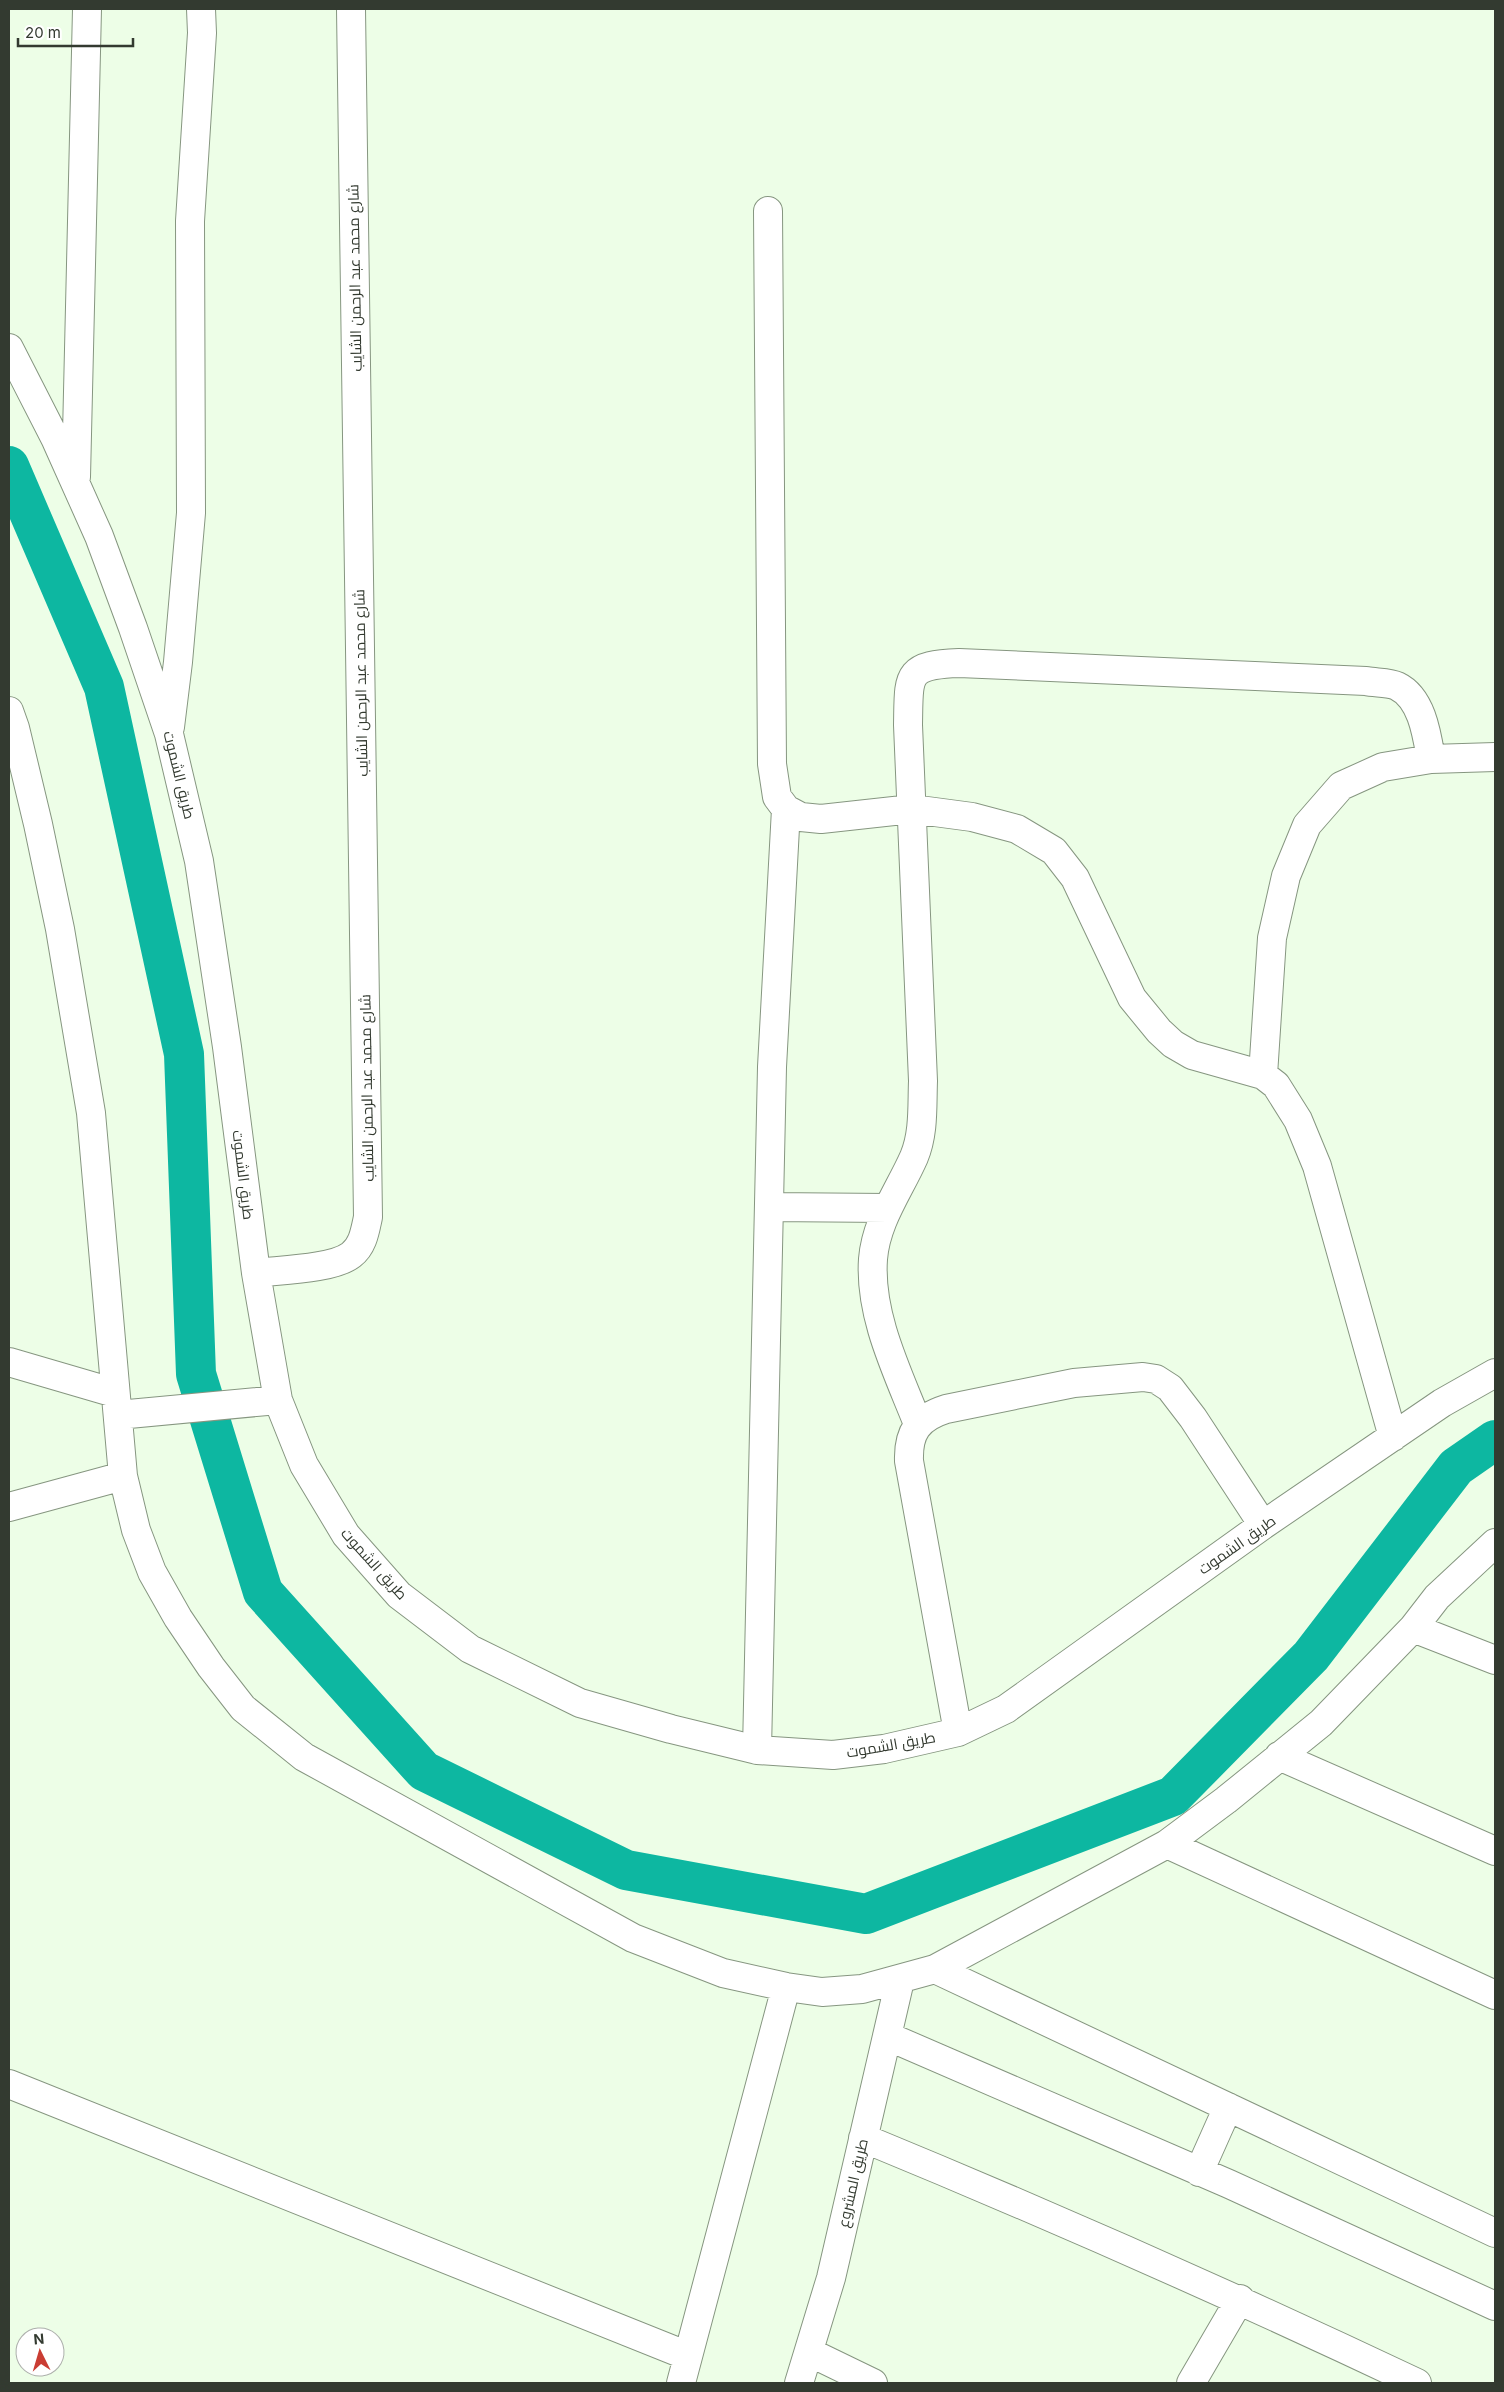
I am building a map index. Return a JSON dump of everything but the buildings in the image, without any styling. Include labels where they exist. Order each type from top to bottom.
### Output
[{"type":"street","points":[[76,483],[87,9]]},
{"type":"street","points":[[169,734],[178,662],[191,514],[190,221],[202,42],[201,9]]},
{"type":"street","name":"شارع محمد عبد الرحمن الشايب","points":[[256,1273],[328,1264],[351,1255],[362,1241],[368,1217],[351,9]]},
{"type":"street","points":[[768,211],[772,764],[777,797],[786,808],[801,818],[811,819],[912,809],[972,817],[1017,829],[1054,851],[1075,878],[1132,998],[1158,1031],[1173,1044],[1192,1055],[1263,1076],[1276,1085],[1298,1120],[1317,1166],[1393,1437]]},
{"type":"street","name":"طريق الشموت","points":[[9,348],[56,440],[99,536],[134,628],[169,734],[199,860],[227,1047],[256,1273],[278,1400],[304,1465],[346,1535],[399,1595],[470,1649],[580,1703],[756,1750],[833,1755],[884,1749],[958,1732],[1006,1710],[1264,1525],[1442,1403],[1495,1372]]},
{"type":"street","points":[[918,1424],[895,1365],[874,1296],[873,1258],[882,1222],[914,1157],[921,1133],[923,1082],[908,725],[911,679],[920,668],[935,664],[969,664],[1366,681],[1398,686],[1415,703],[1426,727],[1431,758]]},
{"type":"street","points":[[9,711],[15,728],[38,824],[60,929],[91,1113],[123,1476],[136,1530],[152,1572],[178,1618],[211,1667],[243,1708],[304,1757],[633,1938],[723,1973],[786,1987],[822,1992],[862,1989],[935,1969],[1167,1844],[1321,1723],[1413,1628],[1437,1597],[1495,1543]]},
{"type":"street","points":[[1263,1076],[1272,938],[1286,876],[1307,825],[1340,786],[1383,766],[1431,758],[1495,757]]},
{"type":"street","points":[[756,1750],[772,1067],[786,808]]},
{"type":"street","points":[[769,1207],[888,1208]]},
{"type":"street","points":[[9,1362],[117,1404],[156,1412],[278,1400]]},
{"type":"street","points":[[958,1732],[909,1461],[908,1445],[918,1424],[931,1414],[946,1409],[1074,1383],[1143,1377],[1156,1379],[1170,1388],[1193,1418],[1264,1525]]},
{"type":"street","points":[[9,1507],[123,1476]]},
{"type":"street","points":[[1413,1628],[1495,1660]]},
{"type":"street","points":[[1279,1756],[1495,1851]]},
{"type":"street","points":[[1167,1844],[1495,1995]]},
{"type":"street","points":[[935,1969],[1495,2233]]},
{"type":"street","name":"طريق المشروع","points":[[800,2383],[831,2278],[900,1980]]},
{"type":"street","points":[[681,2383],[786,1987]]},
{"type":"street","points":[[887,2036],[1199,2172],[1495,2306]]},
{"type":"street","points":[[9,2084],[688,2356]]},
{"type":"street","points":[[1199,2172],[1228,2106]]},
{"type":"street","points":[[863,2138],[1050,2215],[1240,2299],[1418,2383]]},
{"type":"street","points":[[1191,2383],[1240,2299]]},
{"type":"street","points":[[809,2352],[872,2383]]},
{"type":"waterway","points":[[9,466],[104,687],[184,1054],[196,1374],[263,1592],[424,1771],[626,1870],[866,1914],[1173,1796],[1311,1656],[1456,1467],[1495,1440]]}]
